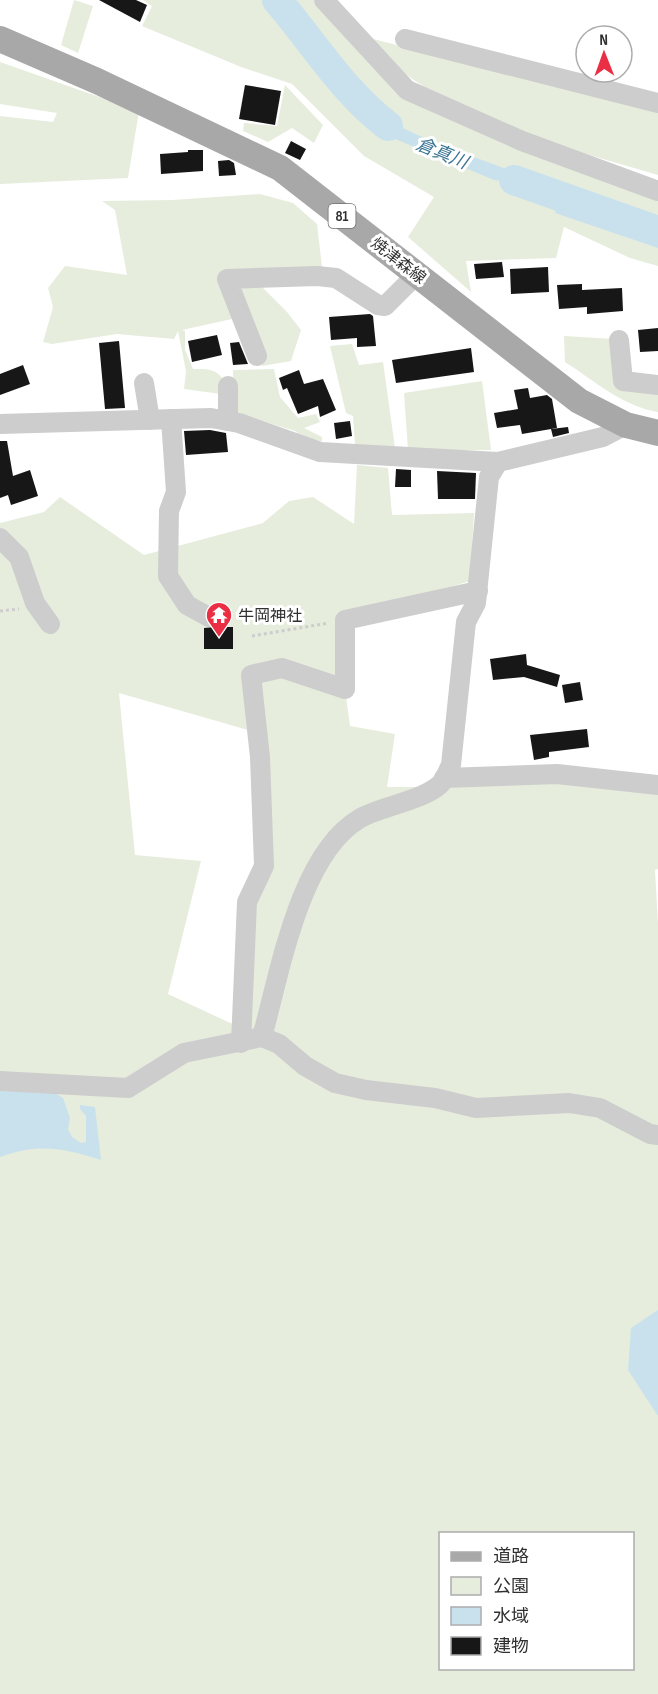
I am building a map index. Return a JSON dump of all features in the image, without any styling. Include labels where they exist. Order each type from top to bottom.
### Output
[{"type":"main road","name":"焼津森線","points":[[0,39],[97,81],[280,168],[579,401],[626,425],[658,433]]},
{"type":"street","points":[[324,0],[407,90],[522,141],[658,191]]},
{"type":"street","points":[[405,39],[658,103]]},
{"type":"street","points":[[257,356],[227,279],[317,276],[336,278],[378,305],[384,306],[417,274]]},
{"type":"street","points":[[619,340],[623,381],[658,385]]},
{"type":"street","points":[[144,383],[150,420]]},
{"type":"street","points":[[228,386],[228,421]]},
{"type":"street","points":[[0,424],[211,418],[239,423],[320,452],[498,462],[603,437],[626,425]]},
{"type":"street","points":[[171,419],[176,492],[169,511],[168,576],[187,605],[209,617]]},
{"type":"street","points":[[262,1037],[300,901],[312,874],[332,843],[359,819],[426,793],[442,782],[451,765],[466,622],[476,603],[489,477],[498,462]]},
{"type":"street","points":[[0,538],[19,557],[35,603],[50,624]]},
{"type":"street","points":[[241,1043],[247,902],[264,866],[260,757],[251,675],[282,668],[345,689],[345,620],[478,591]]},
{"type":"street","points":[[444,778],[557,774],[658,785]]},
{"type":"street","points":[[0,1081],[128,1088],[184,1053],[262,1037],[279,1044],[305,1066],[335,1083],[366,1090],[435,1098],[476,1108],[569,1103],[600,1108],[650,1134],[658,1135]]},
{"type":"path","points":[[252,636],[345,620]]},
{"type":"green space","points":[[74,0],[93,6],[78,53],[61,45]]},
{"type":"green space","points":[[143,0],[328,0],[393,84],[658,191],[658,266],[630,258],[564,227],[556,258],[466,261],[471,292],[408,237],[434,197],[364,156],[292,84],[241,67],[142,26],[152,6]]},
{"type":"green space","points":[[369,38],[658,111],[658,175],[555,145],[426,88],[384,60]]},
{"type":"green space","points":[[0,62],[139,111],[128,178],[0,184],[0,116],[53,122],[57,113],[0,104]]},
{"type":"green space","points":[[285,85],[323,125],[314,143],[292,128],[268,142],[243,131],[244,123],[277,126]]},
{"type":"green space","points":[[260,194],[293,203],[317,224],[322,267],[252,277],[287,312],[301,330],[291,361],[262,366],[241,317],[182,330],[185,331],[185,350],[193,369],[210,370],[221,376],[228,386],[221,394],[184,389],[186,371],[178,331],[174,339],[117,334],[52,344],[43,342],[53,307],[48,288],[65,266],[127,275],[115,210],[102,201],[172,200]]},
{"type":"green space","points":[[564,336],[614,339],[619,379],[658,389],[658,412],[621,399],[565,362]]},
{"type":"green space","points":[[352,344],[359,365],[383,362],[395,448],[355,445],[353,416],[346,413],[330,346]]},
{"type":"green space","points":[[274,369],[280,397],[298,418],[316,414],[320,422],[304,428],[322,437],[322,441],[307,440],[295,431],[234,412],[233,370]]},
{"type":"green space","points":[[482,381],[491,450],[408,450],[404,393]]},
{"type":"green space","points":[[357,465],[388,468],[392,515],[474,513],[470,581],[345,620],[345,689],[350,726],[395,734],[387,787],[462,787],[508,778],[658,785],[658,869],[655,870],[658,925],[658,1694],[0,1694],[0,523],[44,512],[60,497],[144,555],[263,523],[289,501],[313,497],[354,524]],"holes":[[[119,693],[248,730],[264,856],[247,902],[241,1028],[168,994],[201,861],[135,855]]]},
{"type":"water","points":[[357,98],[392,123],[433,142],[528,177],[554,183],[548,200],[509,182],[494,180],[388,136]]},
{"type":"water","points":[[565,184],[658,218],[658,248],[555,213]]},
{"type":"water","points":[[0,1079],[53,1092],[63,1098],[70,1118],[68,1129],[72,1137],[81,1143],[86,1142],[86,1116],[80,1109],[80,1105],[95,1107],[101,1160],[75,1152],[50,1149],[26,1150],[0,1157]]},
{"type":"water","points":[[658,1310],[658,1416],[628,1370],[631,1328]]},
{"type":"building","points":[[99,0],[136,0],[147,5],[140,22]]},
{"type":"building","points":[[245,85],[281,91],[275,125],[239,119]]},
{"type":"building","points":[[291,141],[306,149],[300,160],[285,153]]},
{"type":"building","points":[[188,150],[203,150],[203,171],[161,174],[160,154],[188,152]]},
{"type":"building","points":[[229,160],[234,163],[236,175],[219,176],[218,161]]},
{"type":"building","points":[[502,262],[504,277],[476,279],[474,264]]},
{"type":"building","points":[[548,267],[549,292],[511,294],[510,269]]},
{"type":"building","points":[[582,284],[582,290],[622,288],[623,311],[587,314],[587,307],[559,309],[557,285]]},
{"type":"building","points":[[370,314],[373,316],[376,346],[357,347],[357,338],[331,340],[329,317]]},
{"type":"building","points":[[658,328],[658,351],[640,352],[638,330]]},
{"type":"building","points":[[217,335],[222,355],[192,362],[188,341]]},
{"type":"building","points":[[119,341],[125,408],[105,409],[99,343]]},
{"type":"building","points":[[239,342],[248,364],[233,365],[230,343]]},
{"type":"building","points":[[471,348],[474,372],[396,383],[392,360]]},
{"type":"building","points":[[23,365],[30,384],[0,395],[0,374]]},
{"type":"building","points":[[299,370],[304,384],[323,379],[336,410],[320,417],[318,406],[298,414],[287,388],[283,390],[279,378]]},
{"type":"building","points":[[528,388],[530,398],[547,395],[552,399],[557,428],[522,434],[520,425],[497,428],[494,413],[518,409],[514,390]]},
{"type":"building","points":[[350,421],[352,436],[336,439],[334,423]]},
{"type":"building","points":[[568,427],[569,433],[553,437],[551,429]]},
{"type":"building","points":[[210,430],[226,433],[228,452],[186,455],[184,431]]},
{"type":"building","points":[[0,441],[7,441],[13,476],[30,470],[38,496],[11,505],[8,495],[0,498]]},
{"type":"building","points":[[396,469],[411,470],[411,487],[395,487]]},
{"type":"building","points":[[437,471],[476,473],[475,499],[438,499]]},
{"type":"building","name":"牛岡神社","points":[[233,627],[233,649],[204,649],[204,628]]},
{"type":"building","points":[[526,654],[527,665],[560,675],[557,687],[524,677],[493,680],[490,659]]},
{"type":"building","points":[[580,682],[583,700],[565,703],[562,685]]},
{"type":"building","points":[[587,729],[589,747],[549,752],[549,757],[534,760],[530,735]]},
{"type":"waterway","name":"倉真川","points":[[277,0],[357,98],[388,126]]},
{"type":"waterway","name":"倉真川","points":[[514,180],[658,231]]},
{"type":"place","name":"牛岡神社","points":[[219,638]]}]
